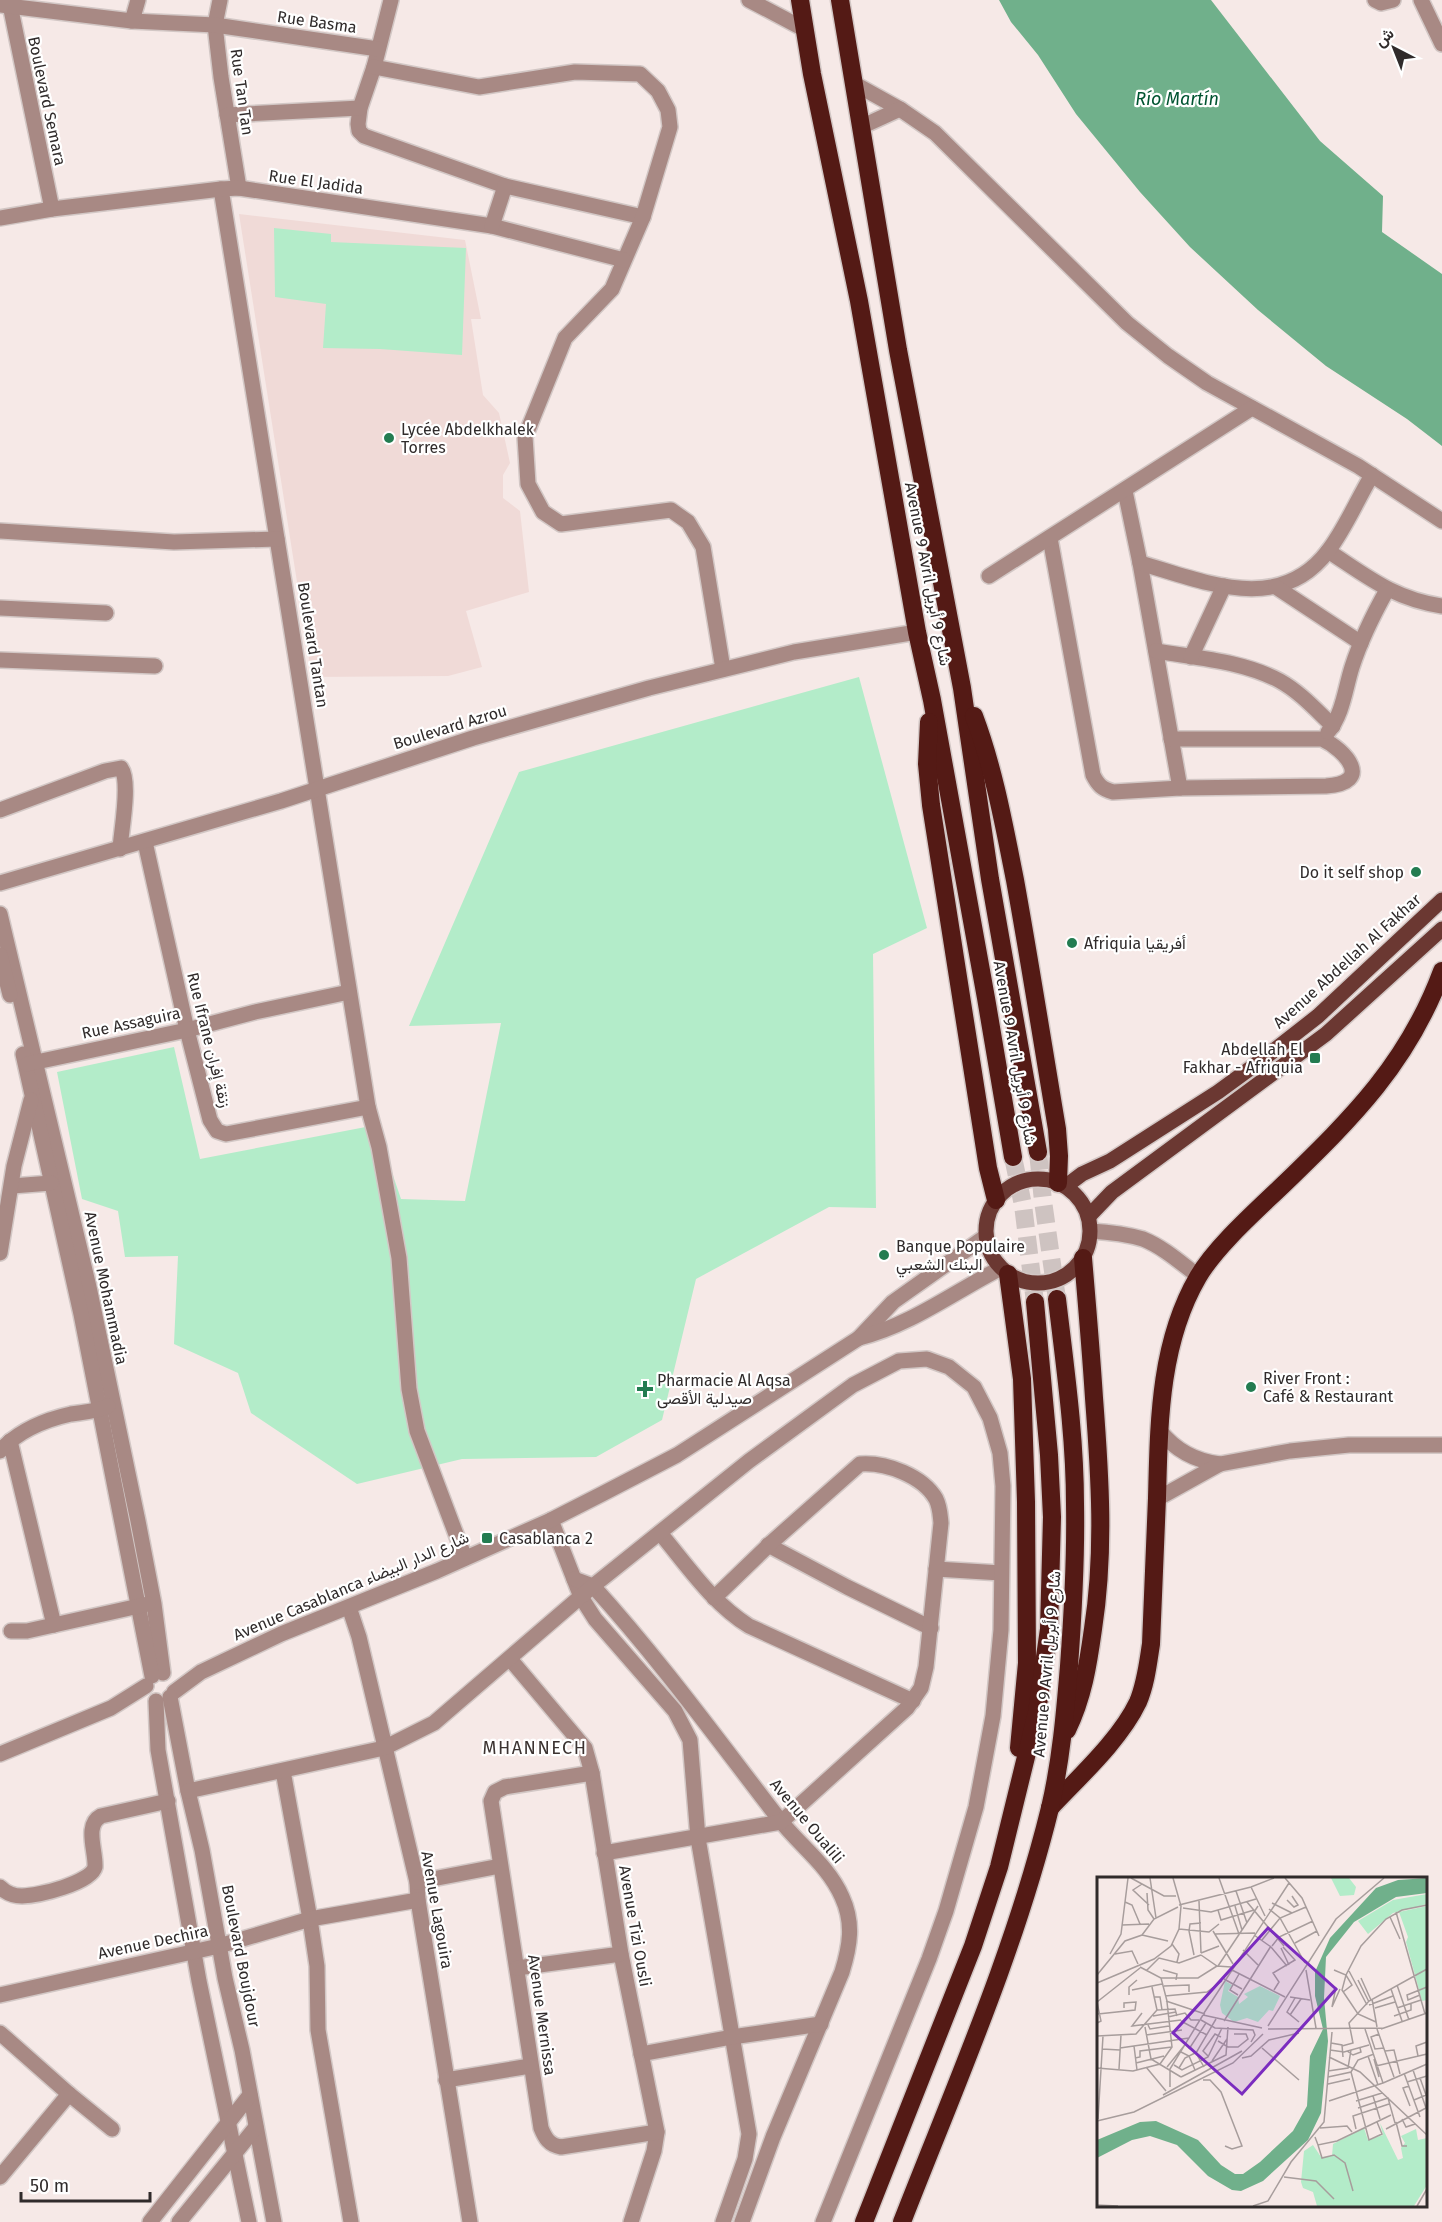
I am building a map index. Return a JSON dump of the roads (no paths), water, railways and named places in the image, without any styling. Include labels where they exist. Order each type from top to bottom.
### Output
[{"type":"highway","name":"Avenue 9 Avril شارع 9 أبريل","points":[[800,0],[858,301],[917,632],[932,700],[1013,1156]]},
{"type":"highway","name":"Avenue 9 Avril شارع 9 أبريل","points":[[840,0],[863,126],[898,350],[962,688],[990,879],[1038,1152]]},
{"type":"highway","points":[[962,688],[984,744],[995,783],[1017,889],[1057,1129],[1062,1184]]},
{"type":"highway","points":[[932,700],[927,764],[931,805],[988,1168],[996,1200]]},
{"type":"highway","points":[[1050,1808],[1119,1731],[1137,1703],[1147,1676],[1151,1644],[1160,1431],[1171,1338],[1198,1276],[1247,1220],[1331,1138],[1381,1084],[1413,1036],[1442,971]]},
{"type":"highway","points":[[1063,1740],[1078,1708],[1086,1678],[1099,1591],[1102,1511],[1083,1258]]},
{"type":"highway","points":[[1005,1271],[1022,1379],[1026,1502],[1026,1663],[1018,1760],[1022,1776]]},
{"type":"highway","name":"Avenue 9 Avril شارع 9 أبريل","points":[[902,2222],[1009,1949],[1050,1808],[1063,1740],[1074,1586],[1075,1503],[1069,1399],[1057,1299]]},
{"type":"highway","name":"Avenue 9 Avril شارع 9 أبريل","points":[[864,2222],[973,1946],[999,1867],[1037,1712],[1046,1660],[1052,1517],[1049,1455],[1035,1302]]},
{"type":"main road","name":"Avenue Abdellah Al Fakhar","points":[[1062,1184],[1110,1161],[1259,1062],[1318,1016],[1442,900]]},
{"type":"main road","points":[[1090,1223],[1112,1192],[1326,1034],[1442,928]]},
{"type":"main road","points":[[1040,1179],[1062,1184],[1076,1194],[1090,1223],[1089,1245],[1083,1258],[1068,1274],[1056,1280],[1030,1283],[1005,1271],[989,1248],[986,1236],[988,1218],[996,1200],[1015,1184],[1040,1179]]},
{"type":"street","points":[[132,21],[138,0]]},
{"type":"street","name":"Rue Tan Tan","points":[[220,0],[215,25],[239,188]]},
{"type":"street","points":[[749,0],[804,28]]},
{"type":"street","points":[[1375,0],[1381,3],[1393,0]]},
{"type":"street","points":[[1421,0],[1442,44]]},
{"type":"street","points":[[389,1],[374,67],[360,108],[358,124],[359,132],[363,136],[505,186],[643,217]]},
{"type":"street","name":"Rue Basma","points":[[6,3],[132,21],[215,25],[378,49]]},
{"type":"street","name":"Boulevard Semara","points":[[6,3],[52,209]]},
{"type":"street","points":[[374,67],[478,87],[575,72],[640,74],[658,91],[668,110],[670,127],[643,217],[612,289],[565,338],[525,437],[528,484],[543,512],[561,524],[671,510],[688,522],[703,547],[723,669]]},
{"type":"street","points":[[855,84],[900,109],[935,133],[1128,323],[1168,356],[1207,383],[1372,475],[1442,521]]},
{"type":"street","points":[[227,115],[360,108]]},
{"type":"street","points":[[863,126],[900,109]]},
{"type":"street","points":[[492,226],[505,186]]},
{"type":"street","name":"Rue El Jadida","points":[[0,218],[52,209],[239,188],[492,226],[624,260]]},
{"type":"street","name":"Boulevard Tantan","points":[[221,189],[368,1107],[379,1147],[399,1258],[409,1389],[417,1431],[465,1558]]},
{"type":"street","points":[[989,576],[1252,408]]},
{"type":"street","points":[[1140,563],[1208,583],[1244,589],[1276,587],[1297,580],[1328,551],[1372,475]]},
{"type":"street","points":[[1125,491],[1180,788]]},
{"type":"street","points":[[0,531],[174,542],[277,539]]},
{"type":"street","points":[[1050,538],[1093,775],[1104,789],[1113,792],[1180,788],[1326,786],[1345,783],[1352,775],[1350,766],[1331,743],[1322,739],[1171,739]]},
{"type":"street","points":[[1328,551],[1388,590],[1417,602],[1442,606]]},
{"type":"street","points":[[1191,657],[1224,586]]},
{"type":"street","points":[[1276,587],[1361,643]]},
{"type":"street","points":[[1322,739],[1333,726],[1342,706],[1369,621],[1388,590]]},
{"type":"street","points":[[0,608],[106,613]]},
{"type":"street","name":"Boulevard Azrou","points":[[0,883],[145,842],[473,738],[723,669],[794,652],[917,632]]},
{"type":"street","points":[[1156,651],[1227,663],[1258,671],[1282,682],[1333,726]]},
{"type":"street","points":[[0,660],[154,666]]},
{"type":"street","points":[[0,810],[119,768],[125,774],[120,849]]},
{"type":"street","name":"Rue Ifrane زنقة إفران","points":[[145,842],[187,1030],[210,1120],[217,1131],[226,1134],[368,1107]]},
{"type":"street","name":"Avenue Mohammadia","points":[[0,914],[37,1097],[51,1183],[154,1604],[161,1688]]},
{"type":"street","name":"Avenue Mohammadia","points":[[0,955],[30,1063]]},
{"type":"street","name":"Rue Assaguira","points":[[30,1063],[187,1030],[255,1012],[349,992]]},
{"type":"street","points":[[0,1253],[14,1166],[37,1097]]},
{"type":"street","name":"Avenue Mohammadia","points":[[37,1097],[89,1287],[138,1605],[161,1688]]},
{"type":"street","points":[[12,1186],[51,1183]]},
{"type":"street","points":[[1090,1223],[1143,1239],[1163,1250],[1198,1276]]},
{"type":"street","name":"Avenue Casablanca شارع الدار البيضاء","points":[[0,1754],[201,1672],[281,1634],[349,1608],[465,1558],[551,1520],[677,1455],[859,1338],[893,1302],[986,1236]]},
{"type":"street","name":"Avenue Casablanca شارع الدار البيضاء","points":[[859,1338],[883,1332],[1005,1271]]},
{"type":"street","points":[[188,1791],[384,1748],[434,1723],[593,1586],[749,1461],[853,1385],[899,1361],[927,1359],[949,1367],[974,1388],[990,1418],[999,1453],[1003,1486],[1001,1630],[993,1716],[982,1777],[966,1842],[929,1959],[823,2222]]},
{"type":"street","points":[[54,1625],[5,1446],[40,1423],[106,1406]]},
{"type":"street","points":[[1160,1431],[1167,1440],[1186,1454],[1209,1463],[1221,1464],[1318,1447],[1442,1445]]},
{"type":"street","points":[[604,1853],[781,1822],[913,1701],[924,1679],[941,1523],[940,1508],[927,1487],[902,1473],[872,1463],[860,1464],[768,1545],[714,1598]]},
{"type":"street","points":[[1157,1499],[1221,1464]]},
{"type":"street","points":[[551,1520],[581,1597],[595,1619],[675,1711],[690,1740],[698,1838],[749,2134],[746,2159],[723,2222]]},
{"type":"street","points":[[660,1533],[714,1598],[732,1616],[749,1626],[913,1701]]},
{"type":"street","points":[[768,1545],[931,1628]]},
{"type":"street","points":[[936,1569],[1001,1573]]},
{"type":"street","name":"Avenue Oualili","points":[[574,1579],[593,1586],[681,1688],[781,1822],[826,1871],[836,1885],[848,1913],[851,1930],[847,1957],[773,2137],[742,2222]]},
{"type":"street","points":[[11,1631],[27,1631],[138,1605],[154,1604]]},
{"type":"street","name":"Avenue Lagouira","points":[[349,1608],[359,1637],[417,1882],[470,2222]]},
{"type":"street","name":"Avenue Tizi Ousli","points":[[510,1659],[585,1748],[592,1773],[621,1954],[657,2132],[654,2151],[631,2222]]},
{"type":"street","points":[[161,1688],[158,1750],[194,1951],[249,2222]]},
{"type":"street","name":"Boulevard Boujdour","points":[[161,1688],[202,1850],[274,2222]]},
{"type":"street","points":[[690,1740],[714,1734]]},
{"type":"street","points":[[283,1771],[310,1919],[316,1966],[318,2030],[351,2222]]},
{"type":"street","name":"Avenue Mernissa","points":[[592,1773],[505,1788],[495,1792],[491,1801],[541,2128],[554,2146],[571,2146],[657,2132]]},
{"type":"street","points":[[0,1887],[11,1894],[24,1896],[74,1884],[89,1877],[95,1867],[93,1822],[100,1816],[168,1801]]},
{"type":"street","points":[[417,1882],[500,1866]]},
{"type":"street","name":"Avenue Dechira","points":[[0,1995],[219,1946],[310,1919],[418,1900]]},
{"type":"street","points":[[517,1968],[621,1954]]},
{"type":"street","points":[[640,2054],[821,2024]]},
{"type":"street","points":[[0,2033],[112,2129]]},
{"type":"street","points":[[447,2080],[530,2066]]},
{"type":"street","points":[[0,2177],[69,2094]]},
{"type":"street","points":[[150,2222],[250,2095]]},
{"type":"street","points":[[179,2222],[256,2127]]},
{"type":"street","points":[[749,2134],[773,2137]]},
{"type":"water","name":"Río Martín","points":[[999,0],[1211,0],[1320,141],[1383,196],[1382,232],[1442,274],[1442,446],[1407,419],[1326,366],[1258,310],[1190,247],[1140,192],[1076,114],[1038,55],[1011,22]]},
{"type":"tunnel","points":[[1038,1152],[1057,1299]]},
{"type":"tunnel","points":[[1013,1157],[1023,1205],[1035,1302]]},
{"type":"place","name":"Lycée Abdelkhalek Torres","points":[[389,438]]},
{"type":"place","name":"Do it self shop","points":[[1416,872]]},
{"type":"place","name":"Afriquia أفريقيا","points":[[1072,943]]},
{"type":"place","name":"Abdellah El Fakhar - Afriquia","points":[[1315,1058]]},
{"type":"place","name":"Banque Populaire البنك الشعبي","points":[[884,1255]]},
{"type":"place","name":"River Front : Café & Restaurant","points":[[1251,1387]]},
{"type":"place","name":"Pharmacie Al Aqsa صيدلية الأقصى","points":[[645,1389]]},
{"type":"place","name":"Casablanca 2","points":[[487,1538]]},
{"type":"district","name":"MHANNECH","points":[[535,1748]]}]
